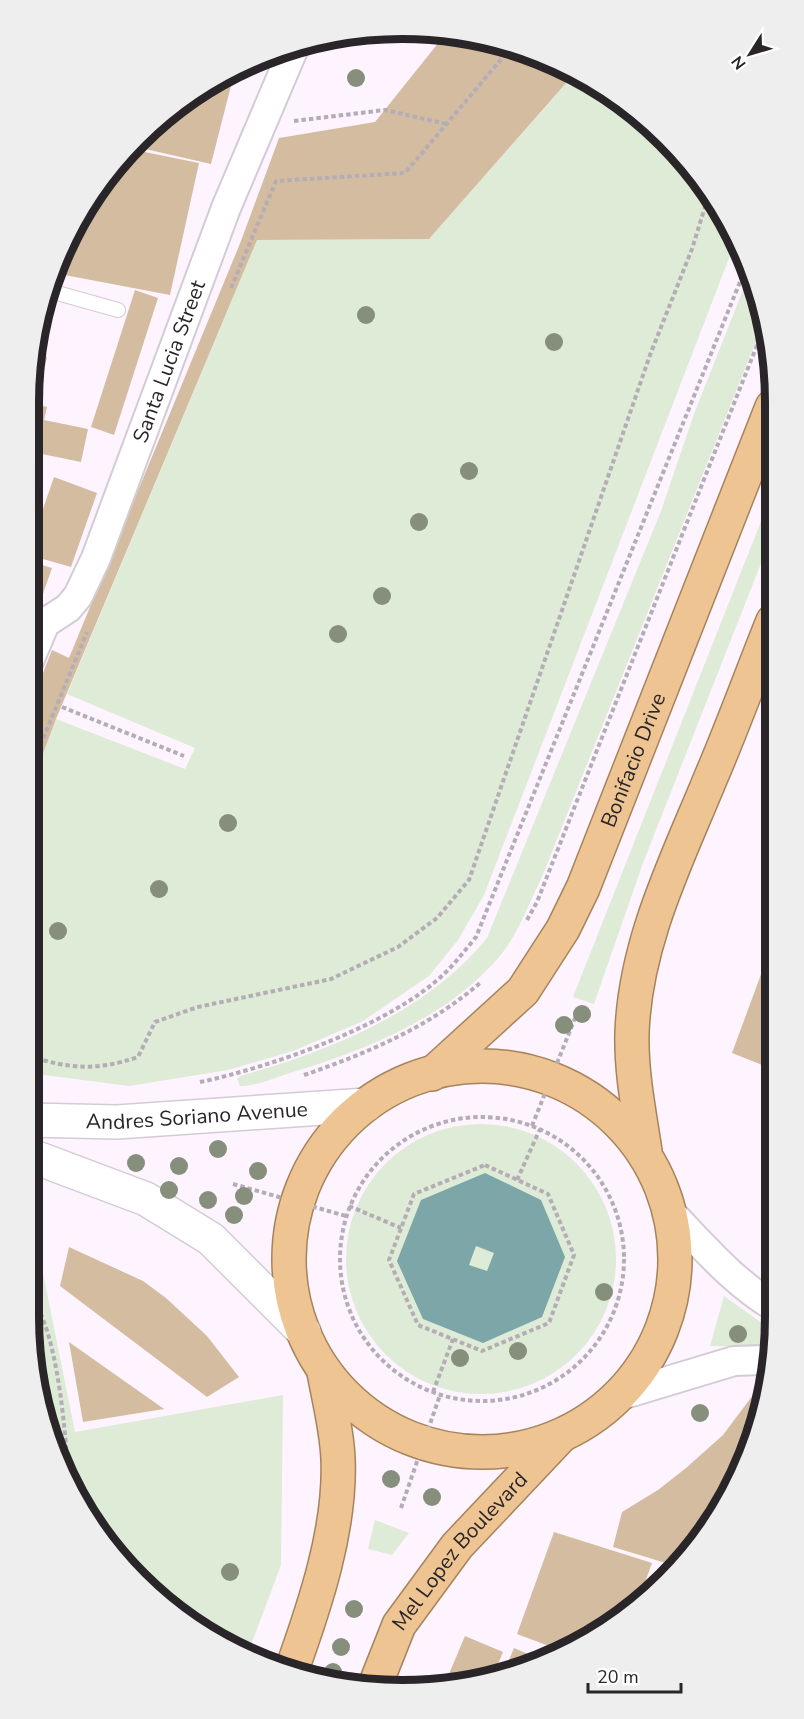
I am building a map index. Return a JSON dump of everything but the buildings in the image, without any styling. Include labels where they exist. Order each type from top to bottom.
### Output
[{"type":"highway","name":"Bonifacio Drive","points":[[432,1074],[522,991],[563,929],[583,888],[765,425]]},
{"type":"highway","points":[[646,1155],[621,1122],[589,1096],[552,1077],[504,1066],[456,1068],[432,1074],[397,1086],[366,1105],[336,1132],[313,1165],[297,1202],[289,1246],[289,1267],[296,1311],[303,1332],[324,1372],[337,1389],[369,1416],[405,1436],[424,1443],[464,1451],[494,1451],[525,1447],[563,1434],[583,1423],[618,1396],[650,1355],[669,1307],[675,1259],[670,1212],[646,1155],[633,1073],[632,1031],[638,976],[650,930],[675,864],[765,641]]},
{"type":"highway","points":[[294,1664],[320,1591],[336,1499],[338,1459],[324,1372]]},
{"type":"highway","name":"Mel Lopez Boulevard","points":[[378,1679],[399,1625],[457,1546],[563,1434]]},
{"type":"street","name":"Santa Lucia Street","points":[[39,636],[45,623],[68,608],[78,596],[96,558],[226,208],[290,56]]},
{"type":"street","name":"Andres Soriano Avenue","points":[[39,1120],[117,1122],[366,1105]]},
{"type":"street","points":[[39,1159],[146,1199],[211,1239],[303,1332]]},
{"type":"street","points":[[670,1212],[724,1268],[765,1301]]},
{"type":"street","points":[[618,1396],[734,1361],[762,1360]]},
{"type":"lane","points":[[56,292],[118,310]]},
{"type":"path","points":[[230,291],[276,181],[405,173],[506,54]]},
{"type":"path","points":[[261,125],[385,110],[447,124]]},
{"type":"path","points":[[39,1059],[59,1065],[109,1067],[138,1057],[155,1022],[198,1007],[331,979],[399,947],[437,918],[469,880],[650,355],[692,249],[707,204]]},
{"type":"path","points":[[196,1083],[267,1064],[331,1041],[400,1005],[445,973],[476,937],[742,276]]},
{"type":"path","points":[[522,931],[537,902],[759,339]]},
{"type":"path","points":[[39,746],[91,623]]},
{"type":"path","points":[[62,707],[184,756]]},
{"type":"path","points":[[299,1077],[346,1061],[420,1026],[458,1002],[482,982]]},
{"type":"path","points":[[532,1126],[575,1018]]},
{"type":"path","points":[[477,1116],[514,1120],[540,1129],[568,1146],[580,1157],[602,1183],[609,1197],[623,1245],[623,1278],[617,1304],[606,1328],[588,1354],[576,1366],[550,1384],[504,1400],[472,1401],[440,1395],[403,1377],[390,1367],[367,1343],[354,1321],[345,1298],[340,1265],[346,1216],[367,1174],[379,1160],[400,1142],[424,1128],[459,1118],[477,1116]]},
{"type":"path","points":[[517,1180],[540,1129]]},
{"type":"path","points":[[485,1165],[548,1194],[574,1255],[549,1323],[482,1352],[418,1325],[389,1260],[401,1228],[414,1194],[485,1165]]},
{"type":"path","points":[[232,1184],[346,1216]]},
{"type":"path","points":[[350,1206],[401,1228]]},
{"type":"path","points":[[39,1307],[45,1322],[63,1409],[67,1455]]},
{"type":"path","points":[[433,1392],[453,1339]]},
{"type":"path","points":[[401,1508],[440,1395]]},
{"type":"shaded area","points":[[569,80],[604,100],[659,145],[704,200],[732,251],[484,895],[458,940],[429,976],[363,1021],[293,1051],[228,1070],[129,1086],[39,1074],[39,764],[56,719],[185,769],[195,748],[67,694],[257,240],[429,239]]},
{"type":"shaded area","points":[[745,284],[759,335],[542,877],[506,948],[479,978],[456,997],[404,1029],[321,1063],[260,1083],[240,1086],[237,1079],[240,1076],[342,1041],[406,1008],[463,964],[487,938],[661,511],[694,414]]},
{"type":"shaded area","points":[[765,511],[765,553],[643,863],[594,1004],[573,997]]},
{"type":"shaded area","points":[[481,1124],[507,1127],[533,1135],[556,1147],[576,1164],[593,1184],[605,1207],[613,1233],[616,1259],[613,1285],[605,1311],[593,1334],[576,1354],[556,1371],[533,1383],[507,1391],[481,1394],[455,1391],[429,1383],[406,1371],[386,1354],[369,1334],[357,1311],[349,1285],[346,1259],[349,1233],[357,1207],[369,1184],[386,1164],[406,1147],[429,1135],[455,1127]]},
{"type":"shaded area","points":[[485,1173],[541,1200],[565,1257],[542,1317],[483,1343],[423,1319],[397,1261],[421,1200]],"holes":[[[476,1246],[494,1253],[487,1271],[469,1265]]]},
{"type":"shaded area","points":[[39,1262],[75,1432],[283,1395],[281,1565],[250,1647],[200,1619],[181,1605],[145,1574],[114,1538],[76,1478],[51,1411],[40,1341]]},
{"type":"shaded area","points":[[724,1296],[765,1325],[763,1347],[710,1346]]},
{"type":"shaded area","points":[[375,1520],[409,1533],[392,1555],[368,1549]]}]
